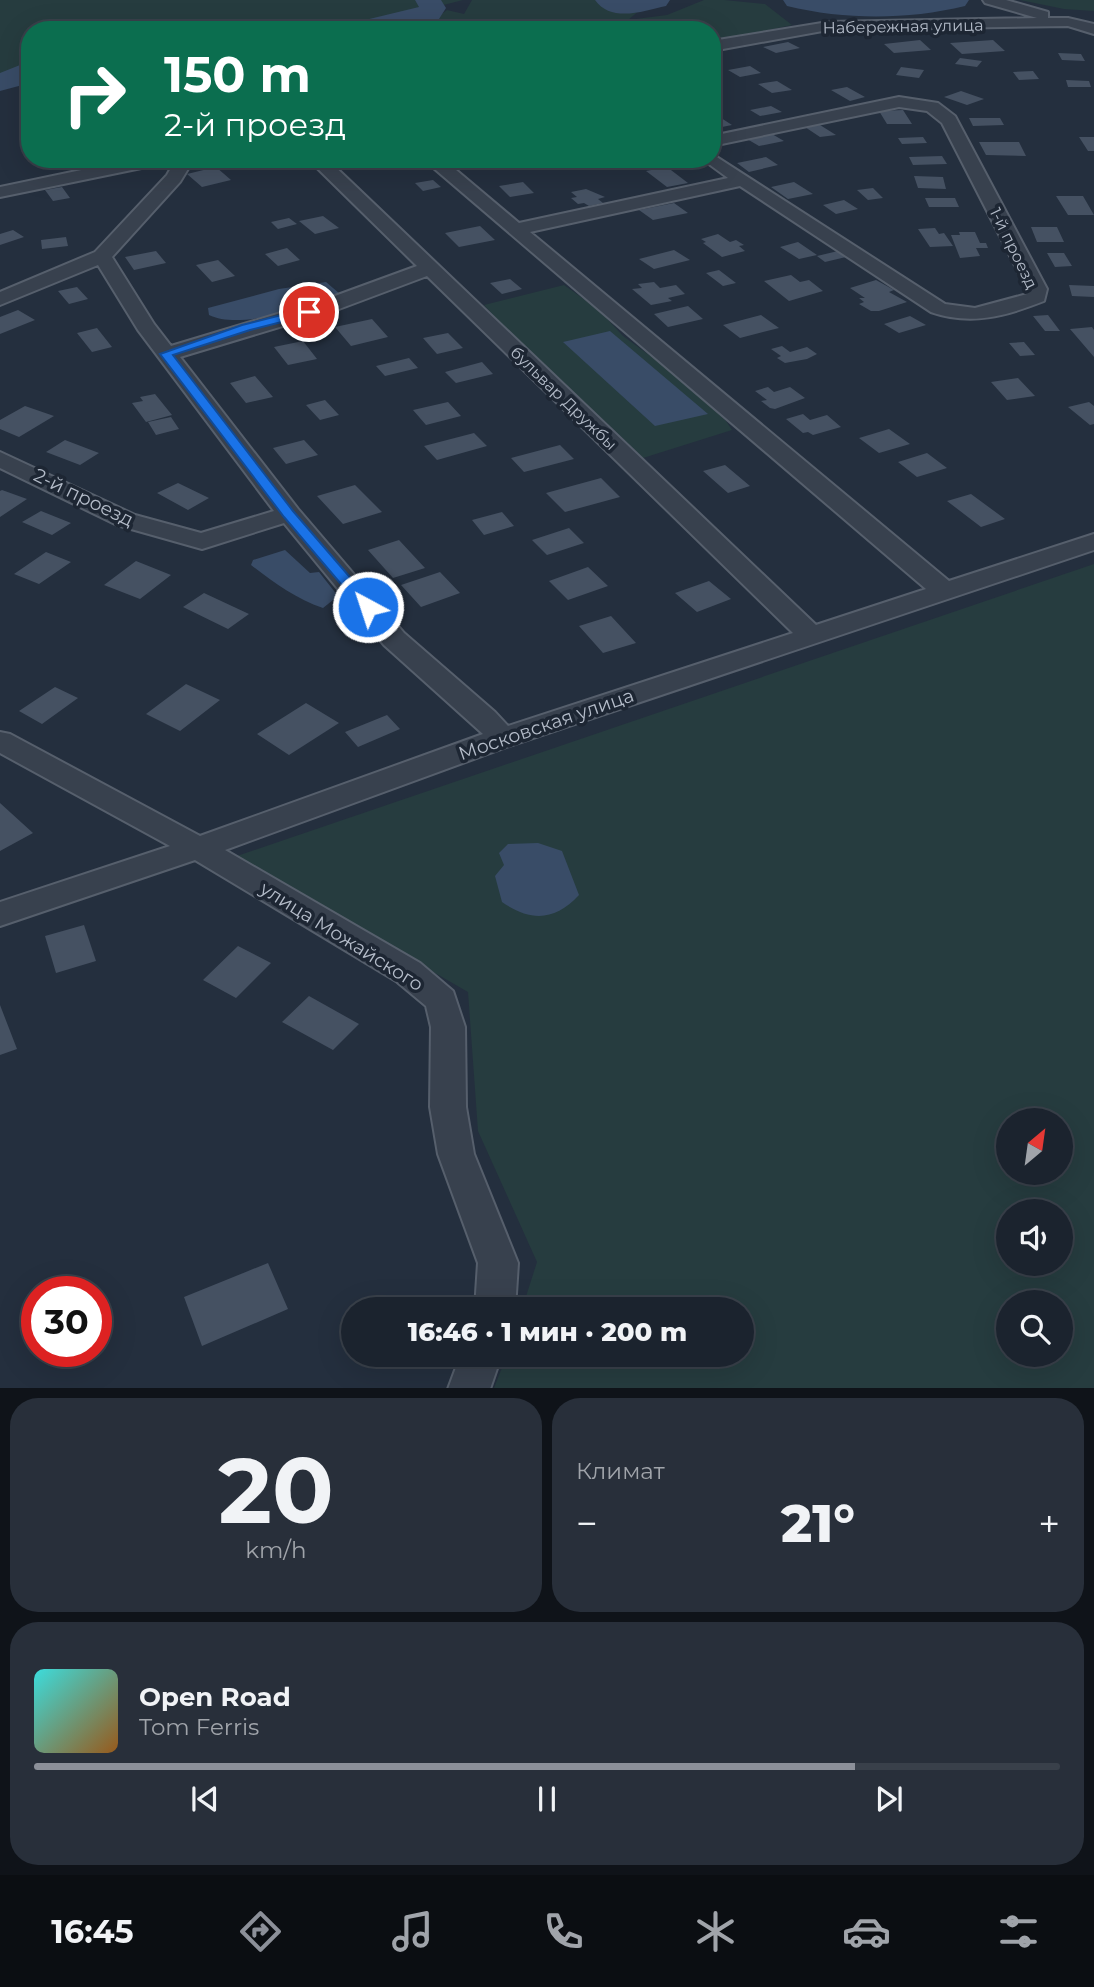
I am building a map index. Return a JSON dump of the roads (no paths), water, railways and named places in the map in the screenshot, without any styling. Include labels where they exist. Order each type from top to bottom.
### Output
[{"type":"street","points":[[994,1],[1068,22],[1094,36]]},
{"type":"street","name":"Набережная улица","points":[[721,44],[828,26],[1068,22],[1094,29]]},
{"type":"street","name":"1-й проезд","points":[[721,139],[899,102],[932,107],[949,120],[1037,289],[1037,297],[978,315],[956,316],[938,308],[721,165]]},
{"type":"street","points":[[0,192],[117,168]]},
{"type":"street","points":[[0,299],[102,256],[174,178],[180,168]]},
{"type":"street","name":"бульвар Дружбы","points":[[326,168],[812,636]]},
{"type":"street","points":[[443,168],[946,592]]},
{"type":"street","points":[[515,229],[744,180]]},
{"type":"street","points":[[102,256],[145,326],[289,514],[394,639],[485,718],[502,738]]},
{"type":"street","points":[[166,354],[246,328],[330,306],[401,281],[428,268]]},
{"type":"street","name":"2-й проезд","points":[[0,459],[126,520],[202,541],[289,514]]},
{"type":"street","name":"Московская улица","points":[[0,914],[198,848],[502,738],[1094,542]]},
{"type":"street","name":"улица Можайского","points":[[0,741],[198,848],[408,972],[441,1000],[448,1027],[448,1107],[456,1154],[498,1263],[496,1297]]},
{"type":"street","points":[[469,1388],[477,1367]]},
{"type":"water","points":[[326,282],[340,294],[333,299],[253,319],[222,319],[209,315],[208,308],[279,289]]},
{"type":"water","points":[[610,331],[708,414],[655,426],[563,342]]},
{"type":"water","points":[[285,550],[310,573],[319,572],[338,596],[323,608],[294,595],[251,565],[253,560]]},
{"type":"water","points":[[538,843],[562,851],[579,895],[561,910],[542,916],[523,913],[502,902],[495,876],[504,865],[499,853],[508,844]]},
{"type":"waterway","points":[[396,21],[430,13],[433,8],[428,0]]},
{"type":"waterway","points":[[608,0],[623,7],[657,0]]},
{"type":"waterway","points":[[796,0],[876,9],[916,7],[956,0]]},
{"type":"waterway","points":[[0,82],[21,76]]}]
